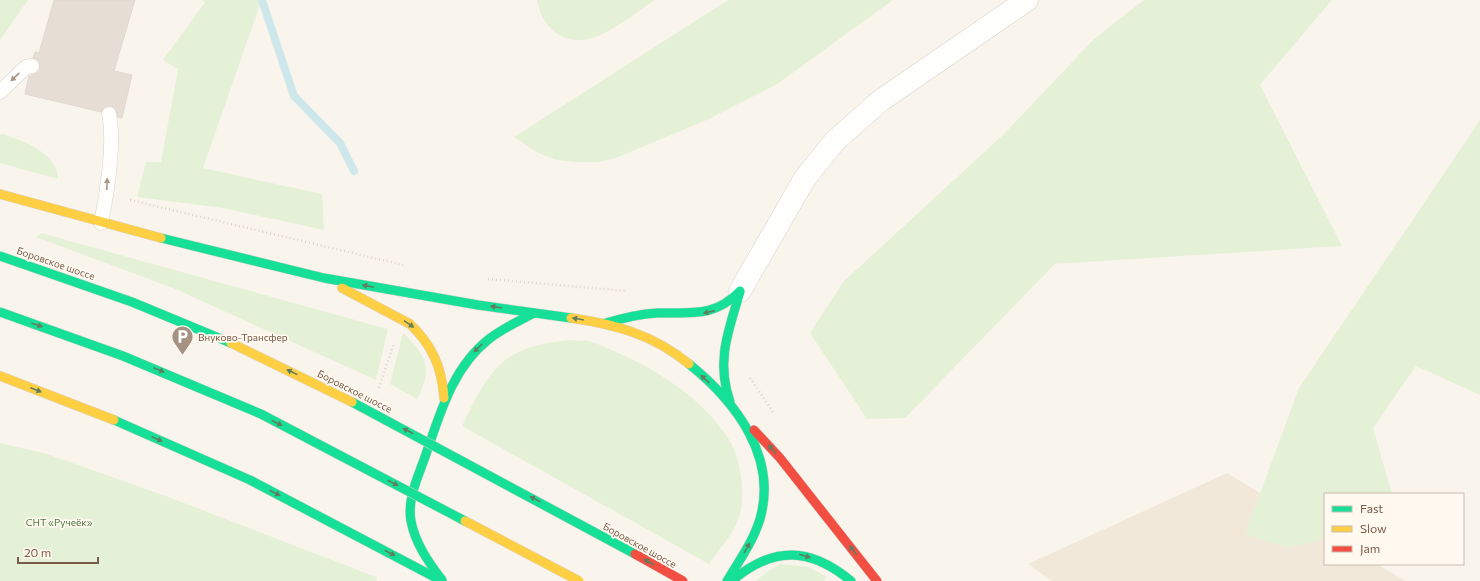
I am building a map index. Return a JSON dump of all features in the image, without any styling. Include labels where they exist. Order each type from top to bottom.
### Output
[{"type":"main road","points":[[0,194],[101,223],[325,278],[386,290],[534,314],[604,323],[647,336],[668,348],[703,376],[735,410],[780,458],[877,581]]},
{"type":"main road","name":"Боровское шоссе","points":[[0,256],[65,278],[174,319],[282,367],[365,408],[683,581]]},
{"type":"main road","points":[[325,278],[410,324],[418,331],[438,361],[443,376],[444,398]]},
{"type":"main road","points":[[604,323],[623,318],[656,313],[708,313],[724,306],[740,291]]},
{"type":"main road","points":[[727,581],[749,545],[758,526],[765,495],[762,466],[758,450],[735,410],[724,383],[722,357],[724,344],[740,291]]},
{"type":"main road","points":[[0,312],[123,356],[241,405],[315,442],[579,581]]},
{"type":"main road","points":[[442,581],[414,531],[410,508],[416,483],[444,398],[464,362],[485,341],[504,328],[534,314]]},
{"type":"main road","points":[[0,376],[100,414],[250,480],[442,581]]},
{"type":"main road","points":[[732,581],[746,569],[767,557],[793,553],[802,554],[830,566],[838,570],[851,581]]},
{"type":"street","points":[[740,291],[805,178],[835,141],[880,100],[1027,0]]},
{"type":"lane","points":[[0,92],[26,67],[32,66]]},
{"type":"lane","points":[[101,223],[107,195],[112,127],[109,114]]},
{"type":"path","points":[[130,200],[408,266]]},
{"type":"path","points":[[485,279],[634,291]]},
{"type":"shaded area","points":[[1227,473],[1324,531],[1324,565],[1379,565],[1405,581],[1052,581],[1028,564]]},
{"type":"green space","points":[[0,0],[28,0],[0,40]]},
{"type":"green space","points":[[202,0],[258,0],[261,2],[203,168],[322,194],[324,230],[223,208],[137,197],[146,162],[161,162],[178,69],[163,60],[205,2]]},
{"type":"green space","points":[[537,0],[655,0],[600,35],[581,40],[572,40],[563,37],[549,26],[543,18]]},
{"type":"green space","points":[[728,0],[893,0],[776,85],[709,119],[616,158],[598,162],[557,160],[538,153],[514,137]]},
{"type":"green space","points":[[1144,0],[1332,0],[1260,85],[1342,246],[1055,264],[905,418],[867,419],[810,333],[843,282],[1004,134],[1094,39]]},
{"type":"green space","points":[[1480,120],[1480,395],[1416,366],[1373,428],[1392,493],[1324,493],[1324,539],[1288,548],[1245,534],[1299,388]]},
{"type":"green space","points":[[3,134],[29,144],[46,155],[56,170],[58,179],[0,163],[0,135]]},
{"type":"green space","points":[[41,233],[388,329],[376,380],[173,288],[36,237]]},
{"type":"green space","points":[[403,333],[418,349],[425,363],[425,380],[417,399],[390,384]]},
{"type":"green space","points":[[571,340],[589,341],[595,343],[647,367],[663,377],[708,412],[730,441],[734,448],[741,474],[741,510],[732,531],[709,564],[462,426],[481,389],[501,364],[514,355],[529,348],[548,343]]},
{"type":"green space","name":"СНТ «Ручеёк»","points":[[0,443],[47,454],[166,496],[376,577],[377,581],[0,581]]},
{"type":"green space","points":[[780,564],[809,567],[827,577],[824,581],[756,581],[768,571]]},
{"type":"building","points":[[54,0],[135,0],[114,71],[132,75],[122,118],[118,117],[116,109],[112,106],[104,107],[101,112],[25,94],[29,76],[37,73],[40,69],[39,61],[33,58],[35,52],[39,53]]},
{"type":"waterway","points":[[262,0],[294,96],[340,143],[354,171]]},
{"type":"traffic: fast","points":[[161,238],[324,278],[478,305],[571,318]]},
{"type":"traffic: fast","points":[[0,256],[132,302],[231,343]]},
{"type":"traffic: fast","points":[[606,323],[644,314],[691,313],[711,310],[721,306],[740,291]]},
{"type":"traffic: fast","points":[[730,402],[724,373],[725,347],[731,320],[740,292]]},
{"type":"traffic: fast","points":[[0,312],[123,356],[261,414],[465,521]]},
{"type":"traffic: fast","points":[[442,580],[423,552],[413,529],[410,513],[416,480],[442,408],[456,378],[476,351],[489,339],[534,313]]},
{"type":"traffic: fast","points":[[689,364],[722,395],[736,413],[758,452],[763,473],[764,496],[760,519],[750,543],[727,581]]},
{"type":"traffic: fast","points":[[352,402],[635,554]]},
{"type":"traffic: fast","points":[[114,420],[250,480],[442,581]]},
{"type":"traffic: fast","points":[[733,580],[748,569],[763,561],[778,556],[792,555],[806,557],[821,562],[836,570],[851,581]]},
{"type":"traffic: slow","points":[[0,194],[161,238]]},
{"type":"traffic: slow","points":[[342,288],[410,324],[418,332],[430,348],[438,366],[444,398]]},
{"type":"traffic: slow","points":[[571,318],[633,332],[662,345],[689,364]]},
{"type":"traffic: slow","points":[[231,343],[352,402]]},
{"type":"traffic: slow","points":[[0,376],[114,420]]},
{"type":"traffic: slow","points":[[465,521],[579,581]]},
{"type":"traffic: jam","points":[[754,430],[780,458],[877,581]]},
{"type":"traffic: jam","points":[[635,554],[683,581]]},
{"type":"place","name":"Внуково-Трансфер","points":[[183,356]]}]
